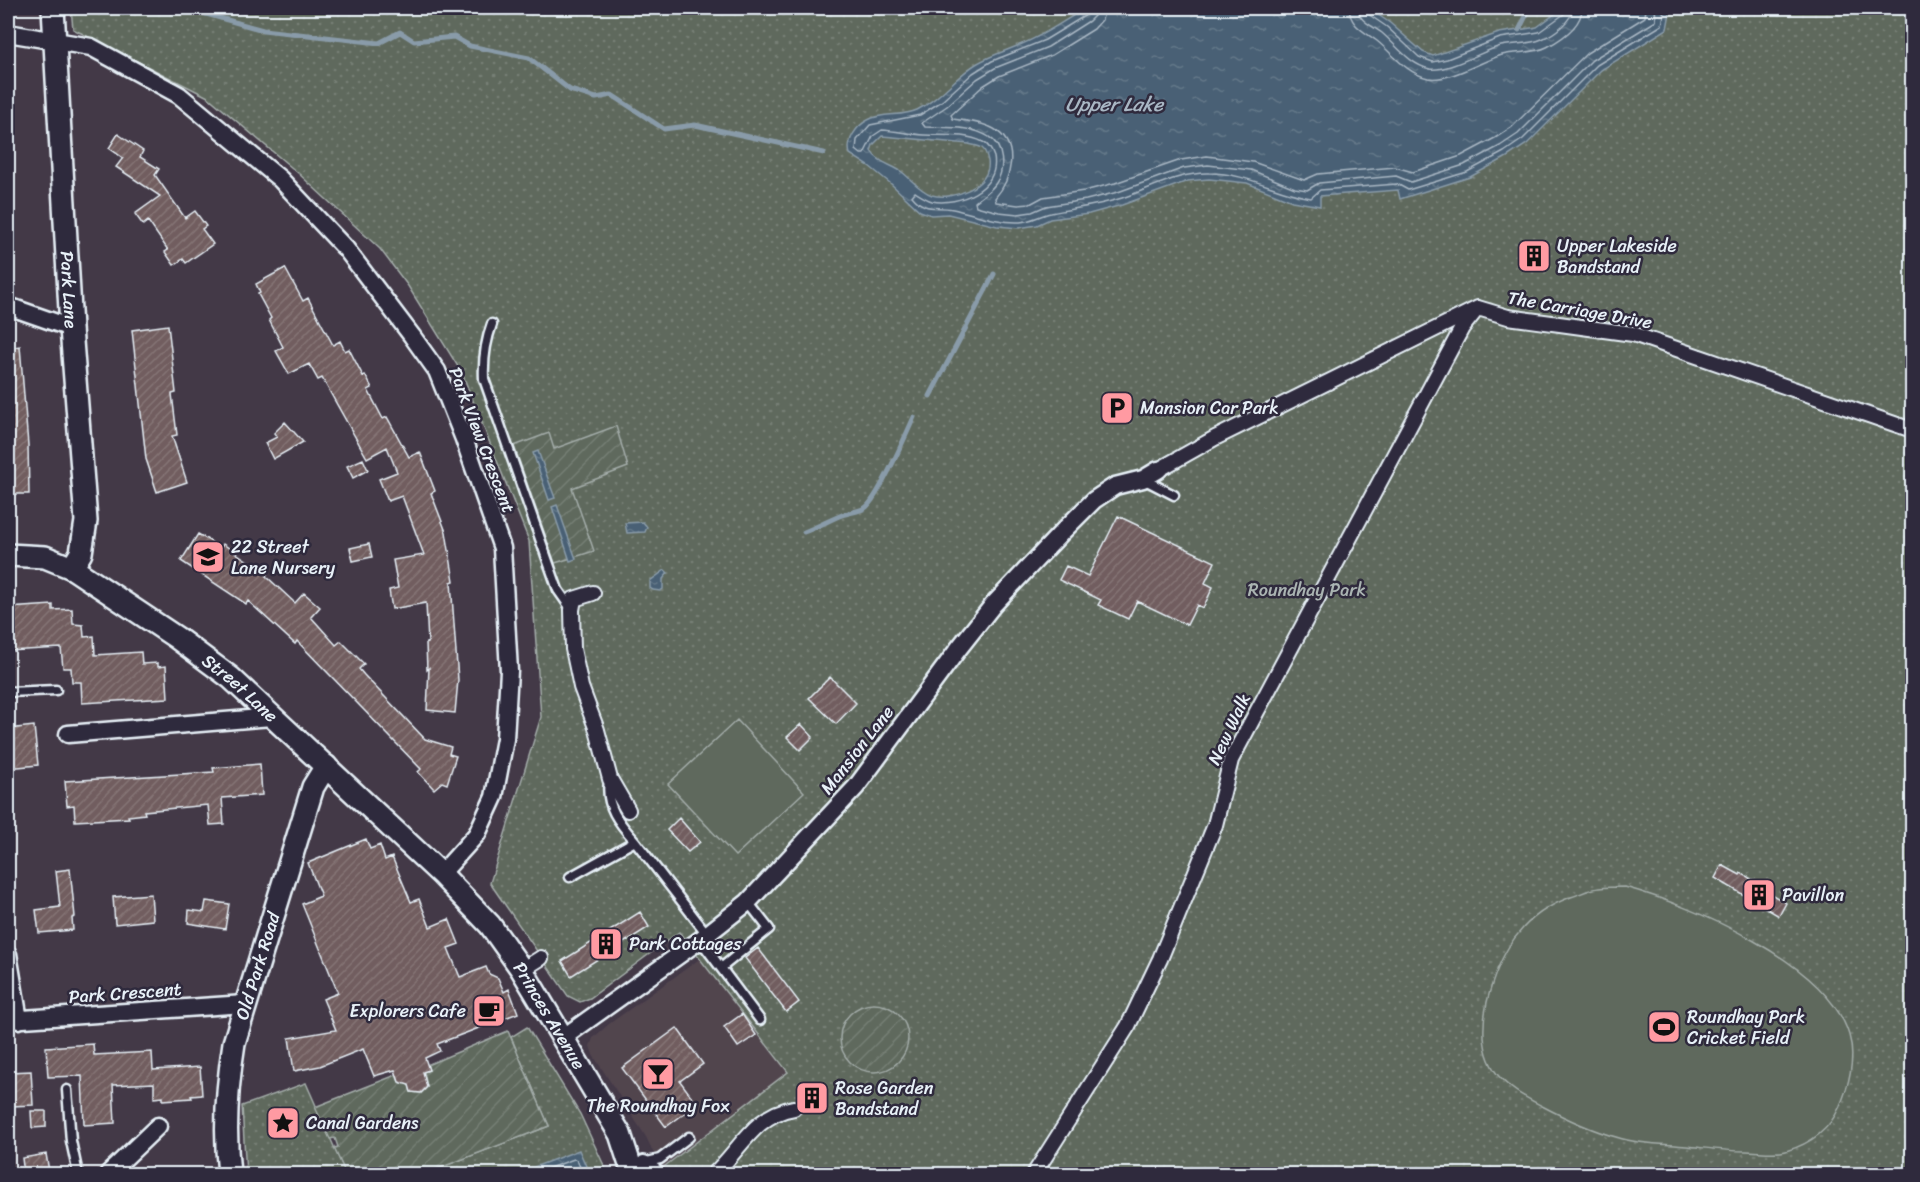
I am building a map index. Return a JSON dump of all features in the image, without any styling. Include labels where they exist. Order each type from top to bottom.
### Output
[{"type":"street","name":"Park Lane","points":[[53,8],[71,328],[86,521],[81,553],[72,568]]},
{"type":"street","name":"Park View Crescent","points":[[8,33],[91,47],[179,95],[280,179],[345,249],[437,371],[464,438],[502,548],[509,670],[506,739],[494,797],[477,834],[441,874]]},
{"type":"street","points":[[8,306],[71,328]]},
{"type":"street","points":[[1158,470],[1215,438],[1478,308]]},
{"type":"street","name":"The Carriage Drive","points":[[1478,308],[1508,317],[1633,334],[1912,430]]},
{"type":"street","name":"New Walk","points":[[1034,1174],[1128,1026],[1160,959],[1215,825],[1231,760],[1462,328],[1478,308]]},
{"type":"street","name":"Mansion Lane","points":[[564,1037],[748,902],[856,787],[959,648],[1000,598],[1094,500],[1115,486],[1143,479],[1158,470]]},
{"type":"street","name":"Street Lane","points":[[8,555],[45,557],[72,568],[222,671],[441,874]]},
{"type":"street","points":[[593,593],[574,599],[572,633],[576,668],[597,730],[610,780],[628,810]]},
{"type":"street","points":[[68,734],[272,717]]},
{"type":"street","name":"Old Park Road","points":[[229,1174],[227,1158],[228,1084],[234,1043],[313,788],[327,766]]},
{"type":"street","name":"Princes Avenue","points":[[441,874],[490,925],[522,970],[620,1134],[636,1168]]},
{"type":"street","points":[[8,954],[13,1020]]},
{"type":"street","points":[[522,970],[541,958]]},
{"type":"street","name":"Park Crescent","points":[[13,1020],[245,1004]]},
{"type":"street","points":[[714,1174],[754,1128],[782,1110],[794,1108]]},
{"type":"street","points":[[108,1174],[158,1126]]},
{"type":"street","points":[[636,1168],[658,1174]]},
{"type":"lane","points":[[492,324],[485,341],[484,379],[558,590],[572,610]]},
{"type":"lane","points":[[1143,479],[1174,495]]},
{"type":"lane","points":[[8,692],[56,690]]},
{"type":"lane","points":[[610,780],[609,800],[616,819],[703,937],[721,968],[760,1020]]},
{"type":"lane","points":[[570,877],[634,841]]},
{"type":"lane","points":[[721,968],[769,929],[748,902]]},
{"type":"lane","points":[[68,1089],[71,1141],[78,1174]]},
{"type":"lane","points":[[636,1168],[660,1159],[689,1137]]},
{"type":"shaded area","points":[[758,912],[788,1072],[661,1169],[646,1137],[593,1055],[590,1046],[593,1038]]},
{"type":"green space","name":"Roundhay Park","points":[[71,8],[1912,8],[1912,1174],[662,1174],[661,1169],[788,1072],[679,932],[590,998],[580,1002],[568,996],[490,883],[541,717],[529,541],[462,373],[408,286],[380,249],[298,173],[208,97],[73,29]]},
{"type":"green space","points":[[616,426],[628,467],[572,488],[594,551],[555,563],[514,446],[549,433],[554,449]]},
{"type":"green space","points":[[737,720],[804,792],[735,856],[668,784]]},
{"type":"green space","name":"Roundhay Park Cricket Field","points":[[1625,887],[1685,908],[1754,941],[1786,961],[1814,984],[1836,1008],[1849,1035],[1852,1062],[1846,1091],[1839,1108],[1830,1123],[1818,1135],[1795,1148],[1777,1152],[1724,1150],[1633,1141],[1597,1131],[1560,1115],[1518,1092],[1497,1074],[1485,1048],[1485,1011],[1498,967],[1515,938],[1538,914],[1571,897],[1592,889]]},
{"type":"green space","points":[[867,1004],[881,1004],[893,1009],[903,1019],[908,1038],[903,1057],[893,1067],[881,1072],[867,1072],[855,1067],[845,1057],[840,1045],[840,1031],[845,1019],[855,1009]]},
{"type":"green space","name":"Canal Gardens","points":[[527,1027],[580,1114],[608,1174],[424,1174],[549,1126],[511,1037]]},
{"type":"green space","points":[[508,1031],[549,1126],[424,1174],[346,1174],[334,1148],[338,1147],[335,1138],[330,1139],[315,1107],[396,1075],[399,1082],[409,1085],[411,1092],[421,1093],[427,1087],[424,1072],[429,1070],[427,1065]]},
{"type":"green space","name":"Canal Gardens","points":[[306,1083],[346,1174],[246,1174],[242,1106]]},
{"type":"water","name":"Upper Lake","points":[[1086,8],[1368,8],[1390,23],[1423,52],[1433,56],[1499,33],[1537,27],[1563,8],[1667,8],[1670,13],[1667,29],[1601,70],[1527,144],[1470,177],[1400,199],[1398,190],[1320,196],[1320,206],[1292,201],[1247,183],[1209,179],[1188,181],[1122,205],[1089,214],[1050,219],[1037,225],[1019,228],[997,226],[948,214],[931,215],[920,211],[890,183],[850,154],[851,139],[864,123],[879,116],[917,110],[933,100],[976,64],[1039,36]],"holes":[[[882,136],[981,147],[987,155],[988,170],[984,178],[969,190],[950,196],[928,193],[902,172],[877,158],[871,151],[873,145]]]},
{"type":"water","points":[[538,451],[555,498],[549,500],[533,453]]},
{"type":"water","points":[[557,505],[576,559],[570,561],[552,507]]},
{"type":"water","points":[[643,522],[647,527],[645,532],[627,533],[625,523]]},
{"type":"water","points":[[665,570],[668,573],[663,579],[663,589],[660,591],[650,588],[650,581]]},
{"type":"water","points":[[579,1150],[589,1173],[516,1174]]},
{"type":"building","points":[[118,134],[143,151],[140,157],[159,169],[155,175],[185,218],[195,211],[206,226],[202,229],[213,244],[186,263],[183,259],[174,265],[165,252],[168,250],[148,221],[143,225],[135,214],[160,196],[116,167],[123,158],[109,148]]},
{"type":"building","name":"Upper Lakeside Bandstand","points":[[1534,245],[1542,248],[1545,256],[1542,264],[1534,267],[1526,264],[1523,256],[1526,248]]},
{"type":"building","points":[[285,268],[303,301],[308,298],[333,345],[340,341],[345,351],[349,349],[372,388],[368,390],[383,419],[387,417],[409,457],[420,452],[435,491],[431,493],[446,532],[454,581],[451,582],[458,680],[455,713],[427,710],[429,668],[427,670],[426,603],[392,609],[389,590],[398,588],[393,560],[424,555],[402,496],[388,501],[379,479],[397,472],[387,447],[367,458],[322,378],[318,380],[309,364],[289,374],[276,351],[283,347],[269,320],[271,318],[258,294],[260,293],[256,284]]},
{"type":"building","points":[[168,325],[176,393],[172,394],[177,435],[172,436],[187,482],[157,492],[146,459],[132,330]]},
{"type":"building","points":[[20,346],[28,445],[29,494],[8,494],[8,348]]},
{"type":"building","points":[[285,422],[303,442],[273,459],[265,443],[277,437],[274,433]]},
{"type":"building","points":[[363,459],[368,470],[353,478],[347,466]]},
{"type":"building","points":[[1118,516],[1215,562],[1205,583],[1213,587],[1203,608],[1197,605],[1187,625],[1137,601],[1128,619],[1098,605],[1101,600],[1059,580],[1066,566],[1088,576]]},
{"type":"building","points":[[198,534],[221,548],[223,544],[267,574],[266,576],[295,603],[304,593],[320,607],[311,617],[336,645],[341,641],[364,664],[359,669],[364,675],[425,739],[451,747],[449,754],[456,756],[447,784],[442,782],[434,789],[418,772],[421,769],[297,641],[295,644],[248,601],[246,604],[181,561]]},
{"type":"building","points":[[369,544],[372,557],[353,561],[350,548]]},
{"type":"building","points":[[53,605],[53,610],[72,609],[73,624],[83,625],[84,637],[94,636],[95,655],[141,652],[142,664],[158,663],[158,667],[166,666],[168,698],[82,703],[81,682],[72,682],[71,668],[63,668],[61,648],[8,651],[8,608]]},
{"type":"building","points":[[830,677],[856,703],[836,724],[809,698]]},
{"type":"building","points":[[801,724],[813,737],[800,750],[787,737]]},
{"type":"building","points":[[34,726],[38,765],[8,768],[8,729]]},
{"type":"building","points":[[260,764],[262,795],[222,798],[224,824],[210,825],[208,805],[144,811],[145,814],[128,816],[129,818],[75,821],[74,805],[67,806],[65,781],[214,772],[213,768]]},
{"type":"building","points":[[679,818],[700,842],[688,852],[667,830]]},
{"type":"building","points":[[366,839],[370,849],[380,845],[385,860],[392,857],[411,902],[419,899],[430,927],[449,919],[459,944],[448,948],[460,977],[486,967],[489,974],[498,978],[504,992],[509,989],[518,1013],[437,1044],[440,1051],[425,1058],[429,1070],[423,1072],[427,1087],[421,1093],[411,1092],[409,1085],[399,1082],[395,1070],[374,1076],[363,1049],[320,1066],[294,1071],[289,1038],[336,1030],[323,999],[338,993],[302,904],[321,896],[308,863]]},
{"type":"building","name":"Pavillon","points":[[1722,865],[1762,885],[1761,888],[1786,903],[1779,916],[1715,878]]},
{"type":"building","points":[[70,869],[75,917],[72,918],[73,930],[39,933],[36,910],[60,907],[56,871]]},
{"type":"building","points":[[151,894],[153,920],[115,924],[113,897]]},
{"type":"building","points":[[206,901],[229,904],[225,929],[188,923],[189,910],[204,912]]},
{"type":"building","name":"Park Cottages","points":[[640,912],[649,927],[571,976],[562,961]]},
{"type":"building","points":[[758,948],[799,1002],[786,1012],[745,958]]},
{"type":"building","points":[[742,1014],[756,1035],[738,1047],[724,1027]]},
{"type":"building","name":"The Roundhay Fox","points":[[677,1028],[703,1064],[680,1081],[697,1104],[666,1127],[622,1068]]},
{"type":"building","points":[[93,1044],[94,1055],[152,1052],[153,1070],[200,1067],[202,1095],[163,1100],[163,1097],[154,1098],[154,1083],[113,1085],[115,1123],[84,1125],[82,1076],[48,1077],[46,1047]]},
{"type":"building","points":[[31,1071],[33,1105],[12,1106],[10,1072]]},
{"type":"building","name":"Rose Garden Bandstand","points":[[812,1088],[819,1091],[822,1098],[819,1105],[812,1108],[805,1105],[802,1098],[805,1091]]},
{"type":"building","points":[[31,1111],[46,1111],[46,1127],[32,1128]]},
{"type":"building","points":[[46,1154],[49,1171],[24,1174],[22,1158]]},
{"type":"waterway","points":[[185,8],[263,30],[379,43],[400,32],[414,41],[454,37],[470,46],[529,58],[570,90],[596,98],[612,95],[664,129],[695,125],[824,153]]},
{"type":"waterway","points":[[1519,30],[1530,8]]},
{"type":"waterway","points":[[930,396],[994,274]]},
{"type":"waterway","points":[[804,532],[842,515],[865,508],[871,502],[914,417]]},
{"type":"place","name":"Upper Lakeside Bandstand","points":[[1534,256]]},
{"type":"place","name":"Mansion Car Park","points":[[1117,408]]},
{"type":"place","name":"22 Street Lane Nursery","points":[[208,557]]},
{"type":"place","name":"Pavillon","points":[[1759,895]]},
{"type":"place","name":"Park Cottages","points":[[606,944]]},
{"type":"place","name":"Explorers Cafe","points":[[489,1011]]},
{"type":"place","name":"Roundhay Park Cricket Field","points":[[1664,1027]]},
{"type":"place","name":"The Roundhay Fox","points":[[658,1074]]},
{"type":"place","name":"Rose Garden Bandstand","points":[[812,1098]]},
{"type":"place","name":"Canal Gardens","points":[[283,1123]]}]
